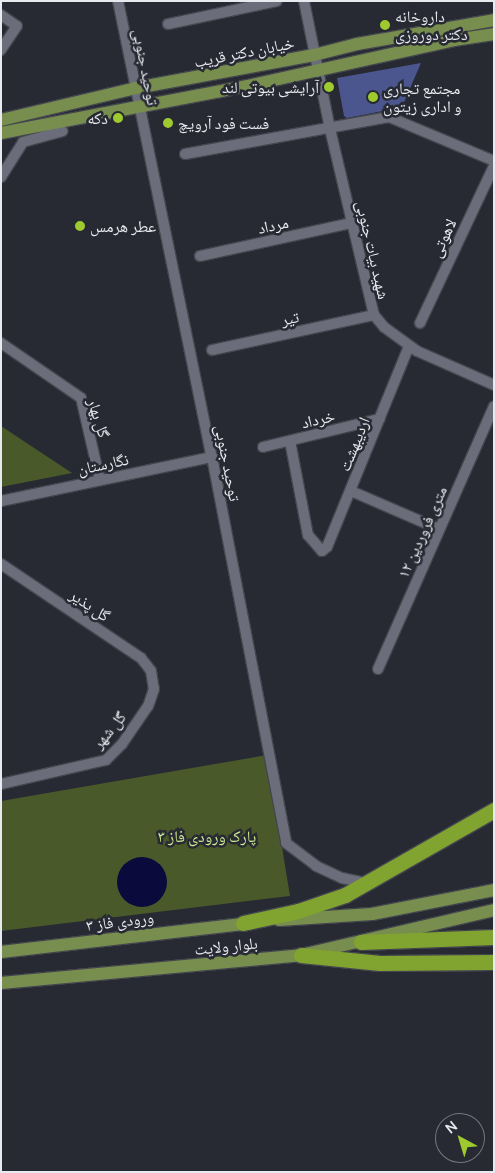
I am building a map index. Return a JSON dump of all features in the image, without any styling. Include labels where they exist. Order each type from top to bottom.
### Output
[{"type":"highway","points":[[243,923],[298,911],[346,895],[494,810]]},
{"type":"highway","points":[[361,942],[494,937]]},
{"type":"highway","points":[[301,955],[380,963],[494,962]]},
{"type":"main road","name":"خیابان دکتر قریب","points":[[1,120],[136,88],[314,55],[357,44],[494,20]]},
{"type":"main road","name":"خیابان دکتر قریب","points":[[1,133],[318,70],[454,40],[494,34]]},
{"type":"main road","name":"بلوار ولایت","points":[[243,923],[372,914],[494,890]]},
{"type":"main road","name":"بلوار ولایت","points":[[1,982],[38,981],[301,955],[494,910]]},
{"type":"main road","name":"ورودی فاز ۳","points":[[1,952],[243,923]]},
{"type":"main road","points":[[1,990],[38,981]]},
{"type":"street","name":"توحید جنوبی","points":[[118,1],[212,456],[286,843],[316,866],[342,878],[366,883]]},
{"type":"street","points":[[168,24],[277,1]]},
{"type":"street","name":"شهید بیات جنوبی","points":[[304,1],[330,129],[374,315],[384,327],[409,346],[494,384]]},
{"type":"street","points":[[1,16],[18,26],[1,50]]},
{"type":"street","points":[[185,154],[389,117],[494,161]]},
{"type":"street","points":[[1,177],[23,142],[63,131]]},
{"type":"street","name":"لاهوتی","points":[[420,323],[494,166]]},
{"type":"street","name":"مرداد","points":[[200,256],[351,223]]},
{"type":"street","name":"تیر","points":[[212,350],[374,315]]},
{"type":"street","name":"گل بهار","points":[[1,343],[81,398],[100,480]]},
{"type":"street","name":"اردیبهشت","points":[[290,441],[308,535],[322,551],[327,547],[351,491],[409,346]]},
{"type":"street","name":"۱۲ متری فروردین","points":[[378,670],[494,406]]},
{"type":"street","name":"خرداد","points":[[263,447],[380,419]]},
{"type":"street","name":"نگارستان","points":[[1,501],[212,456]]},
{"type":"street","points":[[351,491],[439,529]]},
{"type":"street","name":"گل پذیر","points":[[1,564],[133,652],[148,665],[154,678]]},
{"type":"street","name":"گل شهر","points":[[1,784],[106,760],[122,744],[148,706],[154,689],[154,678]]},
{"type":"green space","points":[[1,426],[72,473],[1,487]]},
{"type":"green space","name":"پارک ورودی فاز ۳","points":[[267,755],[290,896],[1,931],[1,801]]},
{"type":"shaded area","points":[[137,857],[147,857],[160,864],[167,877],[167,887],[160,900],[147,907],[137,907],[128,903],[121,896],[117,887],[117,877],[121,868],[128,861]]},
{"type":"building","name":"مجتمع تجاری و اداری زیتون","points":[[421,63],[399,114],[388,110],[347,118],[344,116],[337,78]]},
{"type":"place","name":"داروخانه دکتر دوروزی","points":[[385,25]]},
{"type":"place","name":"آرایشی بیوتی لند","points":[[329,87]]},
{"type":"place","name":"مجتمع تجاری و اداری زیتون","points":[[373,97]]},
{"type":"place","name":"دکه","points":[[118,118]]},
{"type":"place","name":"فست فود آرویچ","points":[[168,123]]},
{"type":"place","name":"عطر هرمس","points":[[80,226]]}]
